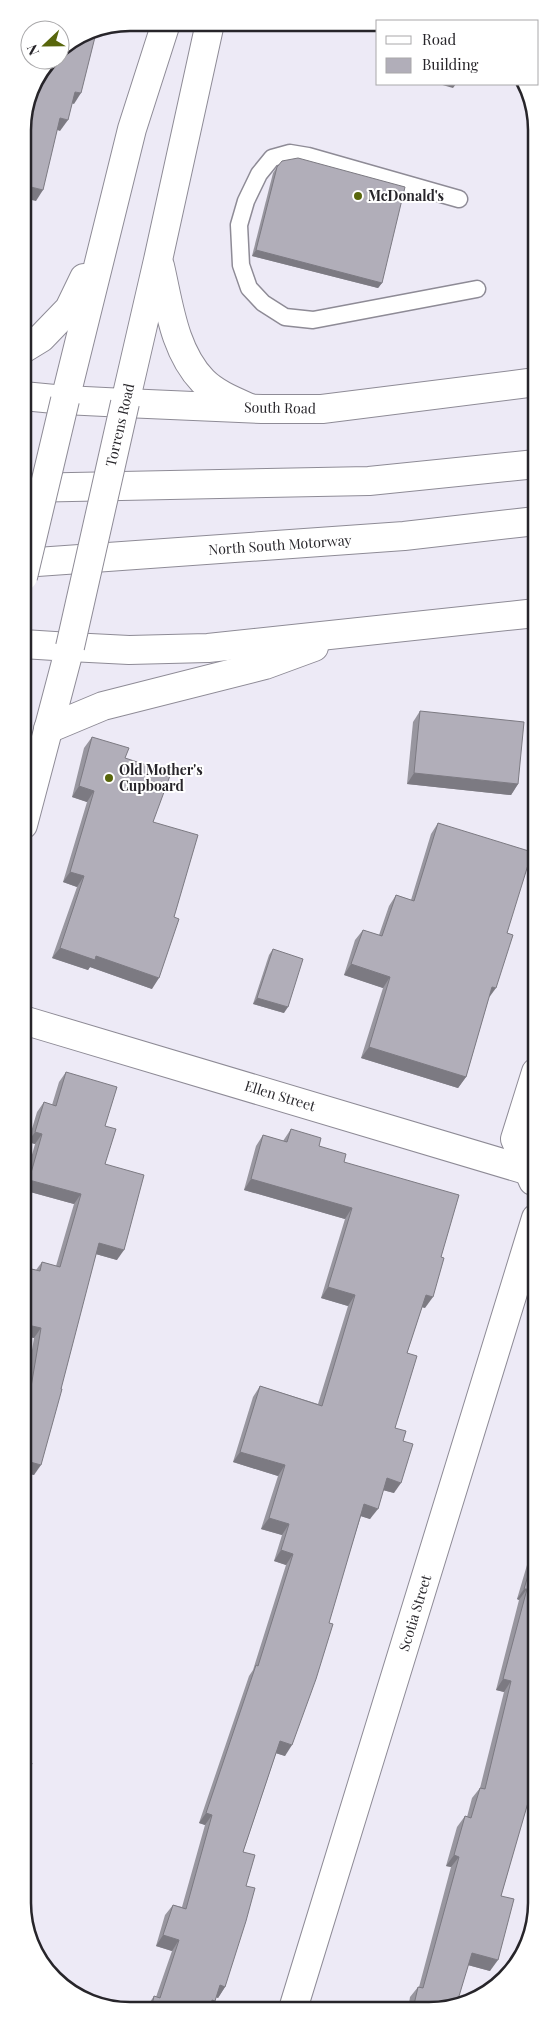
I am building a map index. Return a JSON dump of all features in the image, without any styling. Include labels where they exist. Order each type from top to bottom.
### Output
[{"type":"main road","points":[[31,543],[132,129],[163,31]]},
{"type":"main road","name":"Torrens Road","points":[[31,794],[70,648],[208,31]]},
{"type":"main road","points":[[31,344],[41,338],[69,309],[106,234]]},
{"type":"main road","points":[[158,260],[173,323],[185,357],[203,381],[230,399],[250,408]]},
{"type":"main road","name":"South Road","points":[[31,397],[125,403],[322,409],[528,383]]},
{"type":"main road","points":[[31,488],[369,481],[528,465]]},
{"type":"main road","name":"North South Motorway","points":[[31,562],[404,536],[528,522]]},
{"type":"main road","points":[[31,645],[129,650],[208,648],[528,614]]},
{"type":"main road","points":[[48,729],[103,706],[265,665],[355,632]]},
{"type":"main road","name":"Ellen Street","points":[[31,1022],[528,1175]]},
{"type":"main road","points":[[528,1098],[515,1139],[528,1166]]},
{"type":"main road","name":"Scotia Street","points":[[295,2002],[528,1244]]},
{"type":"lane","points":[[459,199],[308,156],[290,154],[272,158],[259,174],[246,201],[239,225],[241,265],[249,288],[264,303],[285,317],[313,320],[476,290]]},
{"type":"building","points":[[95,38],[81,93],[75,92],[68,120],[60,118],[43,190],[31,187],[31,124],[41,87],[52,70],[70,70],[70,52]]},
{"type":"building","points":[[298,158],[405,187],[382,283],[256,250],[277,167],[282,161]]},
{"type":"building","points":[[420,711],[524,722],[518,784],[414,773]]},
{"type":"building","points":[[92,737],[129,748],[125,758],[171,773],[153,822],[198,835],[174,917],[179,919],[159,978],[96,956],[95,960],[60,948],[84,876],[70,872],[94,791],[79,786]]},
{"type":"building","points":[[438,823],[528,851],[528,865],[507,933],[513,935],[496,988],[492,987],[466,1077],[369,1047],[390,977],[351,964],[363,930],[382,936],[396,895],[414,901]]},
{"type":"building","points":[[273,949],[303,959],[288,1007],[257,998]]},
{"type":"building","points":[[66,1072],[117,1087],[105,1126],[116,1129],[105,1164],[144,1175],[124,1250],[99,1243],[41,1465],[31,1462],[31,1387],[41,1328],[31,1326],[31,1269],[40,1271],[42,1262],[60,1267],[81,1194],[31,1181],[31,1173],[42,1134],[35,1132],[44,1102],[56,1106]]},
{"type":"building","points":[[291,1129],[321,1138],[319,1146],[346,1154],[344,1162],[459,1195],[441,1257],[444,1258],[433,1297],[426,1295],[407,1353],[417,1356],[395,1428],[406,1431],[403,1441],[413,1444],[401,1483],[387,1478],[378,1509],[364,1504],[329,1623],[333,1624],[316,1679],[292,1745],[280,1741],[243,1852],[255,1855],[246,1886],[255,1888],[225,1987],[220,1985],[215,2001],[212,2000],[212,2002],[153,2002],[154,1996],[160,1998],[179,1940],[163,1935],[173,1905],[186,1909],[212,1815],[206,1813],[256,1665],[258,1666],[293,1554],[281,1550],[289,1524],[269,1518],[285,1465],[240,1452],[260,1386],[322,1406],[355,1295],[328,1287],[352,1208],[251,1179],[263,1135],[287,1142]]},
{"type":"building","points":[[528,1575],[528,1803],[501,1896],[514,1899],[498,1960],[472,1953],[459,1996],[441,2001],[415,2002],[418,1987],[423,1988],[459,1857],[454,1855],[465,1816],[471,1818],[480,1788],[485,1789],[511,1681],[503,1679],[527,1589],[524,1589]]},
{"type":"place","name":"McDonald's","points":[[358,196]]},
{"type":"place","name":"Old Mother's Cupboard","points":[[109,778]]}]
